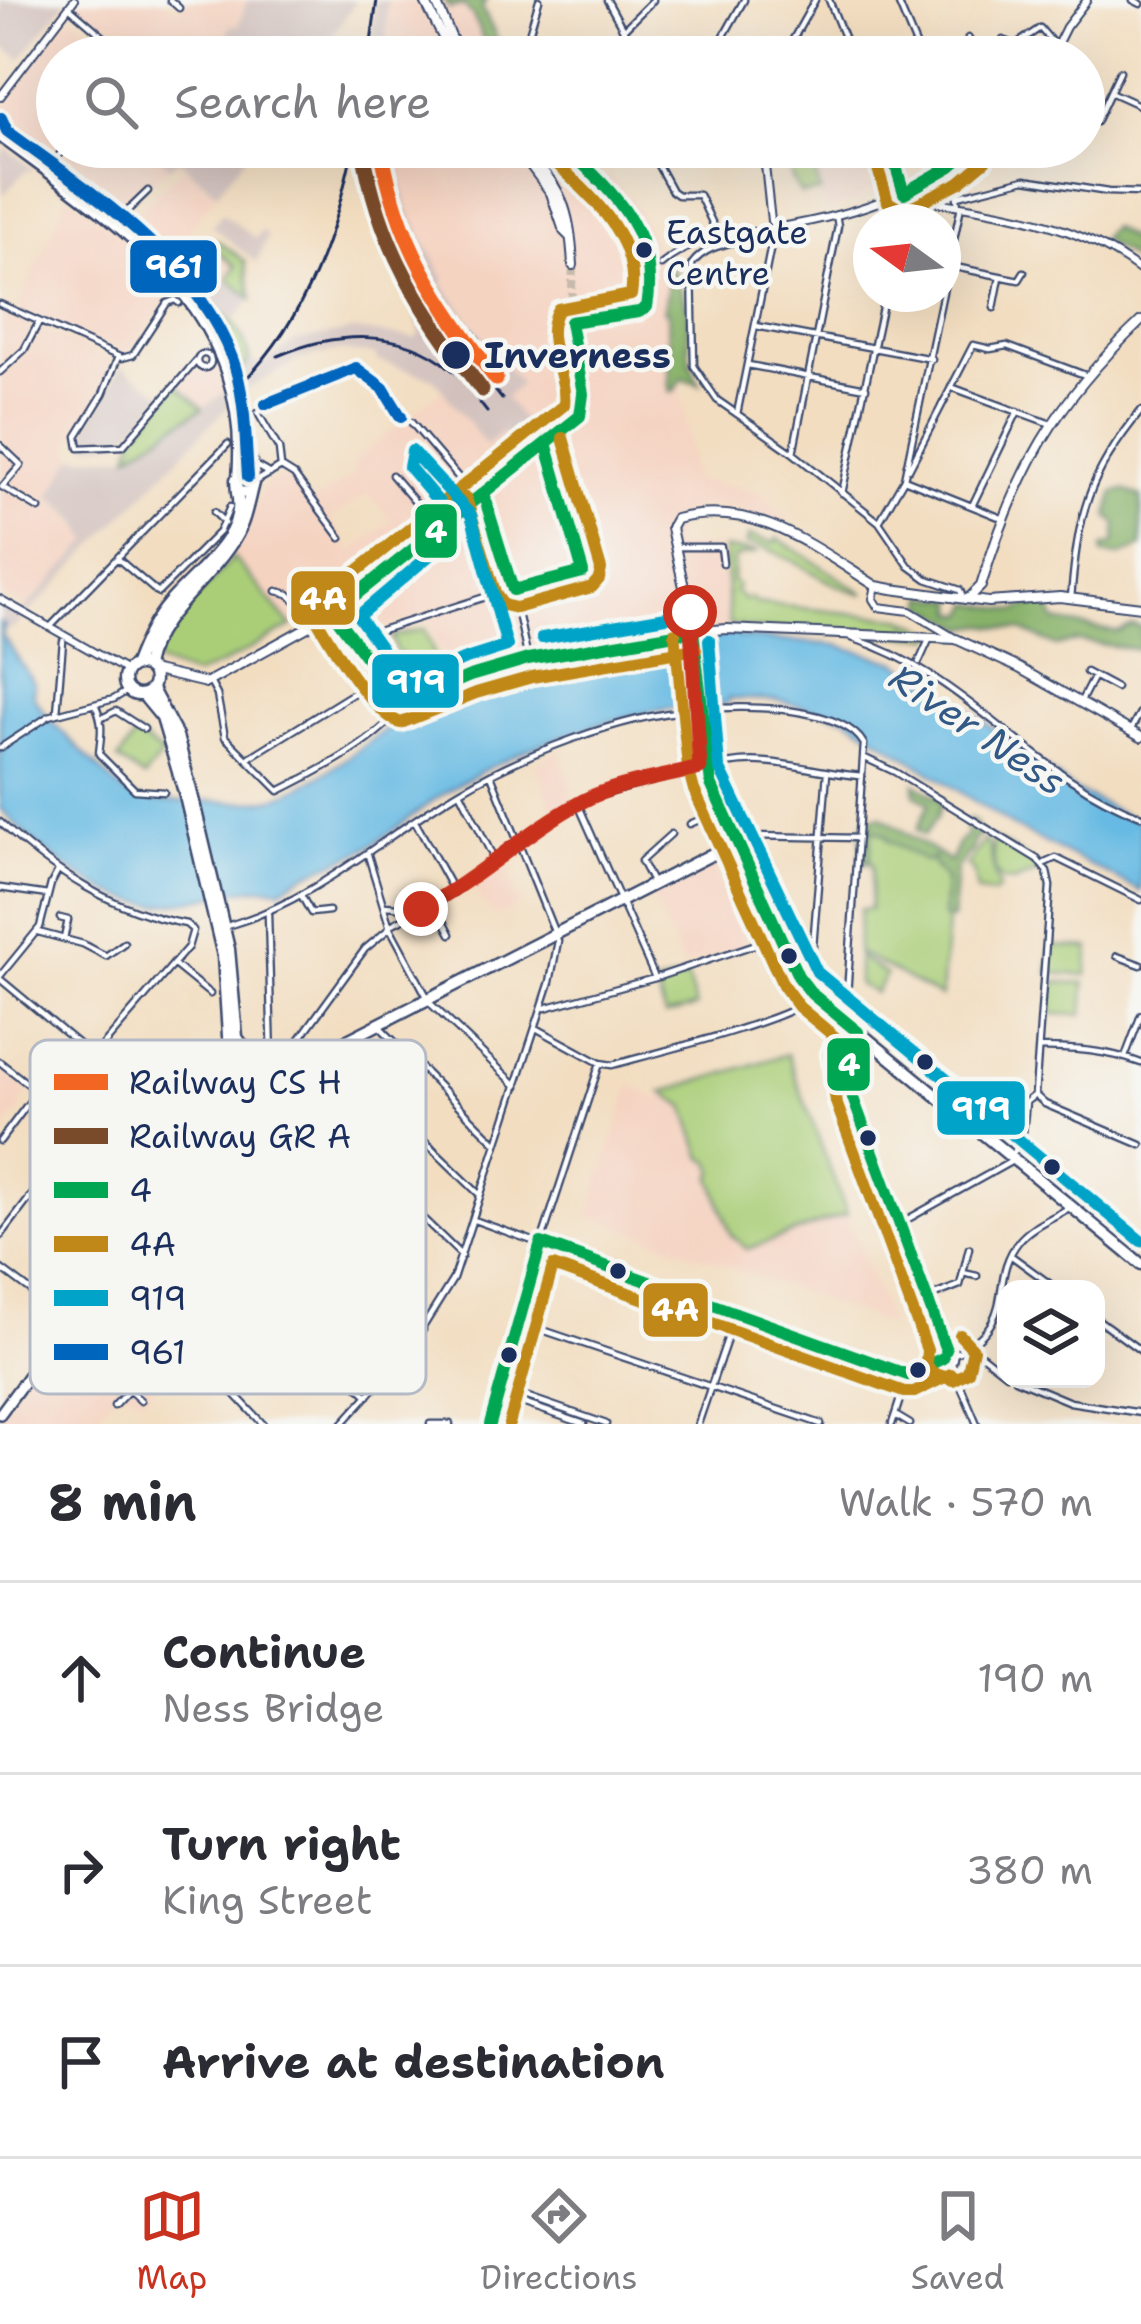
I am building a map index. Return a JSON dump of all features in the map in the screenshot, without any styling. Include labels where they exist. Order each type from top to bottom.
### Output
[{"type":"highway","points":[[0,119],[36,152]]},
{"type":"highway","points":[[0,136],[36,163]]},
{"type":"highway","points":[[43,168],[142,247],[212,334],[234,380]]},
{"type":"highway","points":[[57,168],[122,216],[218,328],[234,380],[245,484]]},
{"type":"highway","points":[[147,676],[123,682],[127,691],[147,676],[165,607],[228,537],[238,512],[245,484],[245,434],[237,399]]},
{"type":"highway","points":[[147,676],[177,736],[232,967],[239,1040]]},
{"type":"highway","points":[[346,1040],[737,841],[811,993],[1141,1264]]},
{"type":"highway","points":[[214,903],[230,1040]]},
{"type":"main road","points":[[424,0],[445,36]]},
{"type":"main road","points":[[434,0],[449,36]]},
{"type":"main road","points":[[532,168],[551,194],[564,231],[572,238],[573,265]]},
{"type":"main road","points":[[147,676],[210,682],[333,613],[580,416],[586,400],[570,349],[574,315]]},
{"type":"main road","points":[[965,598],[981,586],[1004,519],[1051,424],[1085,375],[1141,321]]},
{"type":"main road","points":[[737,841],[703,769],[692,636],[671,528],[676,519],[701,514],[752,518],[777,527],[876,586],[1008,603],[1071,598],[1141,607]]},
{"type":"main road","points":[[333,613],[377,677],[403,705],[470,676],[528,659],[692,636],[956,639],[1081,701],[1141,737]]},
{"type":"main road","points":[[318,622],[332,624],[350,637]]},
{"type":"main road","points":[[703,769],[737,841]]},
{"type":"main road","points":[[0,1414],[30,1374]]},
{"type":"street","points":[[170,0],[179,8]]},
{"type":"street","points":[[531,36],[539,0]]},
{"type":"street","points":[[607,0],[626,36]]},
{"type":"street","points":[[623,30],[653,0]]},
{"type":"street","points":[[724,36],[744,0]]},
{"type":"street","points":[[829,0],[844,36]]},
{"type":"street","points":[[897,0],[912,36]]},
{"type":"street","points":[[795,36],[814,1]]},
{"type":"street","points":[[1063,36],[1084,1]]},
{"type":"street","points":[[47,36],[71,4],[105,36]]},
{"type":"street","points":[[0,97],[36,50]]},
{"type":"street","points":[[1105,103],[1120,70]]},
{"type":"street","points":[[1110,92],[1141,106]]},
{"type":"street","points":[[587,168],[641,236],[650,300],[643,311],[631,313]]},
{"type":"street","points":[[659,168],[672,191],[699,195],[719,237]]},
{"type":"street","points":[[736,416],[774,226],[767,168]]},
{"type":"street","points":[[896,168],[904,193],[902,204]]},
{"type":"street","points":[[939,168],[904,193],[710,247],[692,264],[693,362],[710,391],[736,416],[793,454],[879,523],[909,566],[927,579],[960,590],[965,598]]},
{"type":"street","points":[[954,171],[959,203]]},
{"type":"street","points":[[959,203],[1025,179],[1141,193]]},
{"type":"street","points":[[122,216],[148,191]]},
{"type":"street","points":[[904,193],[1082,235],[1141,271]]},
{"type":"street","points":[[793,454],[838,226],[836,215]]},
{"type":"street","points":[[661,265],[679,252],[719,237],[766,232]]},
{"type":"street","points":[[176,274],[202,241]]},
{"type":"street","points":[[961,268],[1019,280],[1024,272]]},
{"type":"street","points":[[994,308],[1000,277]]},
{"type":"street","points":[[0,304],[118,357],[133,355],[167,303],[179,303]]},
{"type":"street","points":[[842,494],[881,312]]},
{"type":"street","points":[[904,479],[941,312]]},
{"type":"street","points":[[574,315],[595,319],[574,315]]},
{"type":"street","points":[[0,372],[24,350],[39,322]]},
{"type":"street","points":[[756,326],[932,359]]},
{"type":"street","points":[[879,523],[971,347],[1007,346],[1085,375]]},
{"type":"street","points":[[118,357],[103,394],[77,436],[79,448],[123,446],[196,363]]},
{"type":"street","points":[[748,364],[866,388]]},
{"type":"street","points":[[341,538],[294,476],[281,467],[279,449],[257,416],[266,404],[352,368],[369,375],[401,417],[479,495],[513,590],[528,659]]},
{"type":"street","points":[[951,386],[1051,424]]},
{"type":"street","points":[[972,506],[1018,411]]},
{"type":"street","points":[[1071,598],[1083,507],[1103,463],[1141,411]]},
{"type":"street","points":[[245,434],[256,466],[270,474]]},
{"type":"street","points":[[350,637],[583,572],[546,443]]},
{"type":"street","points":[[52,626],[228,444]]},
{"type":"street","points":[[0,445],[21,464],[2,487],[39,509]]},
{"type":"street","points":[[222,451],[228,457]]},
{"type":"street","points":[[245,484],[281,467]]},
{"type":"street","points":[[392,475],[438,529]]},
{"type":"street","points":[[904,479],[1004,519]]},
{"type":"street","points":[[118,560],[158,593],[225,523],[230,507]]},
{"type":"street","points":[[214,512],[225,523]]},
{"type":"street","points":[[676,547],[721,547],[723,563]]},
{"type":"street","points":[[876,586],[873,599],[880,609],[910,611],[956,639]]},
{"type":"street","points":[[277,591],[290,594],[318,622]]},
{"type":"street","points":[[0,599],[147,676]]},
{"type":"street","points":[[847,636],[918,664],[1094,795],[1141,816]]},
{"type":"street","points":[[918,664],[929,640]]},
{"type":"street","points":[[57,712],[63,641]]},
{"type":"street","points":[[1086,672],[1116,688]]},
{"type":"street","points":[[1081,701],[1094,676]]},
{"type":"street","points":[[249,759],[377,677]]},
{"type":"street","points":[[210,682],[225,736],[276,790],[338,758],[389,722],[403,705]]},
{"type":"street","points":[[0,748],[57,712],[127,691]]},
{"type":"street","points":[[95,704],[104,736],[99,749],[104,761],[134,790],[164,792]]},
{"type":"street","points":[[230,925],[244,917],[268,914],[302,895],[460,790],[491,775],[608,730],[697,707],[764,707],[825,721],[858,734],[864,744],[847,995],[836,1014]]},
{"type":"street","points":[[101,718],[115,709],[144,728]]},
{"type":"street","points":[[1130,730],[1141,711]]},
{"type":"street","points":[[865,758],[1043,865],[1050,886],[1035,1095],[1026,1102],[1022,1142],[1005,1168],[898,1224]]},
{"type":"street","points":[[298,1040],[365,949],[390,927],[454,892],[518,839],[578,804],[734,762],[770,761],[862,776]]},
{"type":"street","points":[[536,1028],[612,1065],[801,1007],[811,993],[827,772]]},
{"type":"street","points":[[426,1324],[462,1256],[558,946],[491,775]]},
{"type":"street","points":[[460,790],[494,859]]},
{"type":"street","points":[[578,804],[656,979]]},
{"type":"street","points":[[689,824],[720,811]]},
{"type":"street","points":[[415,821],[454,892]]},
{"type":"street","points":[[0,822],[58,871],[118,906],[193,930],[191,941],[108,1040]]},
{"type":"street","points":[[653,884],[641,861],[671,834]]},
{"type":"street","points":[[737,841],[750,836],[858,838]]},
{"type":"street","points":[[368,855],[390,927],[428,998],[517,1086]]},
{"type":"street","points":[[1043,865],[1056,858],[1141,900]]},
{"type":"street","points":[[58,871],[38,932],[0,978],[73,1040]]},
{"type":"street","points":[[0,888],[48,895]]},
{"type":"street","points":[[302,895],[310,913],[329,911]]},
{"type":"street","points":[[434,902],[451,934]]},
{"type":"street","points":[[384,906],[421,909]]},
{"type":"street","points":[[268,914],[268,1040]]},
{"type":"street","points":[[60,918],[68,920],[64,939]]},
{"type":"street","points":[[38,932],[104,956],[124,943]]},
{"type":"street","points":[[542,1008],[656,979],[780,936]]},
{"type":"street","points":[[1117,956],[1141,965]]},
{"type":"street","points":[[173,964],[209,994]]},
{"type":"street","points":[[1125,1058],[1141,1015]]},
{"type":"street","points":[[377,1024],[393,1040]]},
{"type":"street","points":[[858,1032],[847,1053],[853,1098],[945,1354],[976,1424]]},
{"type":"street","points":[[1039,1048],[1069,1046],[1141,1063]]},
{"type":"street","points":[[0,1062],[30,1088]]},
{"type":"street","points":[[490,1424],[541,1243],[600,1063]]},
{"type":"street","points":[[426,1073],[498,1144]]},
{"type":"street","points":[[1035,1095],[1045,1104],[1141,1145]]},
{"type":"street","points":[[0,1141],[30,1101]]},
{"type":"street","points":[[426,1142],[482,1196]]},
{"type":"street","points":[[0,1237],[29,1198]]},
{"type":"street","points":[[951,1362],[994,1321],[1011,1255],[1023,1235],[1071,1206]]},
{"type":"street","points":[[426,1220],[462,1256]]},
{"type":"street","points":[[474,1220],[908,1375]]},
{"type":"street","points":[[927,1298],[957,1287],[969,1248]]},
{"type":"street","points":[[1011,1255],[1045,1280]]},
{"type":"street","points":[[0,1268],[30,1294]]},
{"type":"street","points":[[963,1273],[977,1276]]},
{"type":"street","points":[[698,1424],[736,1313]]},
{"type":"street","points":[[519,1322],[821,1424]]},
{"type":"street","points":[[1105,1325],[1141,1351]]},
{"type":"street","points":[[970,1346],[997,1367]]},
{"type":"street","points":[[892,1424],[908,1375],[945,1354],[956,1354]]},
{"type":"street","points":[[1037,1388],[1070,1402],[1141,1413]]},
{"type":"street","points":[[500,1392],[584,1424]]},
{"type":"street","points":[[500,1392],[606,1424]]},
{"type":"street","points":[[114,1406],[124,1394]]},
{"type":"street","points":[[133,1394],[141,1401]]},
{"type":"street","points":[[234,1394],[263,1424]]},
{"type":"street","points":[[342,1424],[368,1396]]},
{"type":"street","points":[[895,1415],[910,1424]]},
{"type":"street","points":[[430,1424],[450,1424]]},
{"type":"shaded area","points":[[0,0],[67,0],[21,59],[0,44]]},
{"type":"shaded area","points":[[80,0],[163,0],[178,12],[181,4],[177,0],[247,0],[231,36],[109,36],[79,10]]},
{"type":"shaded area","points":[[247,0],[356,0],[332,36],[226,36],[231,25],[238,26]]},
{"type":"shaded area","points":[[375,0],[387,0],[386,36],[372,36]]},
{"type":"shaded area","points":[[387,0],[419,0],[425,10],[470,0],[484,36],[386,36]]},
{"type":"shaded area","points":[[68,18],[77,18],[97,36],[54,36]]},
{"type":"shaded area","points":[[36,59],[36,144],[11,125],[6,107]]},
{"type":"shaded area","points":[[7,148],[34,170],[25,171],[3,196],[0,157]]},
{"type":"shaded area","points":[[67,168],[169,168],[119,207]]},
{"type":"shaded area","points":[[182,168],[217,193],[186,235],[195,246],[175,263],[133,216]]},
{"type":"shaded area","points":[[188,168],[237,168],[217,193]]},
{"type":"shaded area","points":[[375,168],[399,168],[407,206],[445,280],[442,283],[520,384],[505,398],[525,423],[508,437],[503,432],[486,445],[433,378],[378,361],[376,355],[338,351],[297,360],[246,390],[242,371],[249,360],[262,365],[296,341],[354,330],[414,338],[420,333]]},
{"type":"shaded area","points":[[397,168],[569,168],[589,190],[610,175],[643,216],[655,244],[672,318],[693,478],[759,491],[793,524],[720,506],[698,507],[673,522],[676,547],[721,547],[727,629],[593,645],[564,643],[453,678],[424,616],[354,637],[335,605],[292,626],[231,555],[262,488],[278,477],[291,479],[309,504],[354,475],[352,462],[442,390],[486,445],[503,431],[509,437],[525,424],[504,398],[520,384],[442,282],[445,279],[417,229]],"holes":[[[368,493],[391,520],[351,552],[331,519]]]},
{"type":"shaded area","points":[[791,168],[867,168],[877,192],[825,211],[820,192],[801,194]]},
{"type":"shaded area","points":[[69,194],[136,248],[169,288],[165,303],[127,354],[17,309]]},
{"type":"shaded area","points":[[222,213],[255,238],[262,231],[268,235],[257,263],[212,226]]},
{"type":"shaded area","points":[[211,239],[245,261],[252,299],[228,279],[207,303],[184,276]]},
{"type":"shaded area","points":[[228,279],[252,299],[233,321],[209,301]]},
{"type":"shaded area","points":[[0,308],[33,326],[26,341],[0,367]]},
{"type":"shaded area","points":[[42,329],[113,361],[99,395],[70,441],[74,457],[51,495],[91,540],[26,607],[0,595],[0,449],[12,460],[15,457],[0,442],[0,377],[28,351]]},
{"type":"shaded area","points":[[217,361],[225,391],[203,408],[177,385],[191,369],[207,370]]},
{"type":"shaded area","points":[[121,366],[163,394],[122,441],[88,446],[86,426]]},
{"type":"shaded area","points":[[225,391],[228,406],[50,592],[12,630],[0,623],[0,606],[19,615],[90,540],[75,518],[50,496],[74,457],[129,455]]},
{"type":"shaded area","points":[[559,750],[574,792],[573,802],[554,814],[536,764]]},
{"type":"shaded area","points":[[502,857],[520,905],[495,917],[469,885]]},
{"type":"shaded area","points":[[713,861],[747,945],[683,966],[650,892]]},
{"type":"shaded area","points":[[787,1054],[890,1325],[588,1215],[631,1085],[658,1099],[663,1092]]},
{"type":"shaded area","points":[[0,1067],[24,1086],[27,1095],[0,1134]]},
{"type":"shaded area","points":[[30,1364],[30,1394],[113,1394],[91,1424],[0,1424],[0,1383],[11,1390]]},
{"type":"green space","points":[[444,0],[486,0],[482,8],[496,36],[482,36],[463,5],[449,8]]},
{"type":"green space","points":[[791,168],[814,168],[820,192],[801,194]]},
{"type":"green space","points":[[1110,227],[1136,242],[1141,227],[1141,265],[1101,239]]},
{"type":"green space","points":[[209,240],[218,241],[245,261],[252,299],[228,279],[236,266],[213,247],[209,251],[204,247]]},
{"type":"green space","points":[[670,270],[675,270],[686,302],[690,356],[700,384],[682,378],[670,392],[668,311],[664,311]]},
{"type":"green space","points":[[209,301],[244,343],[249,360],[242,370],[229,336]]},
{"type":"green space","points":[[177,385],[203,408],[129,455],[136,434]]},
{"type":"green space","points":[[1125,490],[1141,497],[1141,547],[1121,556],[1103,554],[1103,547],[1115,543],[1117,524],[1108,516],[1114,492]]},
{"type":"green space","points":[[749,536],[774,543],[777,538],[865,594],[835,584],[777,553],[746,544]]},
{"type":"green space","points":[[724,549],[758,552],[734,558],[732,581],[744,600],[906,619],[934,633],[933,637],[729,624]]},
{"type":"green space","points":[[233,557],[292,626],[193,676],[153,661],[180,616]]},
{"type":"green space","points":[[926,596],[956,600],[956,612],[966,614],[973,603],[1016,611],[1049,605],[1055,621],[1117,632],[1141,627],[1141,650],[1077,641],[1056,646],[1021,630],[984,625],[967,628],[925,605]]},
{"type":"green space","points":[[424,629],[443,675],[396,692],[369,652],[380,647],[390,674],[405,669],[399,659],[404,655],[397,653],[391,637]]},
{"type":"green space","points":[[136,735],[162,754],[144,778],[118,760]]},
{"type":"green space","points":[[915,783],[943,801],[924,835],[917,830],[929,803],[915,794]]},
{"type":"green space","points":[[881,816],[950,862],[967,836],[966,824],[970,819],[977,824],[982,834],[956,869],[952,919],[944,919],[945,879],[932,863],[934,858],[926,862],[872,829],[870,860],[861,862],[861,826],[870,827],[873,817]]},
{"type":"green space","points":[[866,817],[951,870],[941,997],[857,952],[860,909],[870,909],[873,864],[863,863]]},
{"type":"green space","points":[[995,839],[1033,862],[1039,871],[1013,882],[1001,880],[995,871]]},
{"type":"green space","points":[[984,840],[999,888],[995,894],[977,892],[973,871],[967,866]]},
{"type":"green space","points":[[1051,946],[1090,948],[1087,975],[1049,973]]},
{"type":"green space","points":[[858,956],[886,975],[875,993],[858,984]]},
{"type":"green space","points":[[687,976],[696,1007],[665,1016],[656,985]]},
{"type":"green space","points":[[1054,982],[1085,983],[1083,1015],[1052,1014]]},
{"type":"green space","points":[[787,1054],[847,1214],[747,1249],[731,1235],[712,1178],[715,1172],[711,1161],[703,1158],[685,1106],[663,1092]]},
{"type":"water","name":"River Ness","points":[[0,623],[5,627],[2,635],[34,683],[33,696],[50,720],[124,793],[159,802],[249,802],[280,796],[325,773],[430,700],[519,668],[636,644],[738,633],[738,637],[837,645],[897,662],[960,703],[1074,790],[1141,823],[1141,891],[1014,827],[846,717],[776,700],[728,699],[727,704],[616,720],[541,744],[471,777],[372,845],[282,889],[142,903],[96,886],[74,872],[0,808]]},
{"type":"tunnel","points":[[571,312],[573,265]]},
{"type":"tunnel","points":[[572,299],[581,310]]},
{"type":"tunnel","points":[[595,319],[631,313]]},
{"type":"railway","points":[[372,36],[377,0]]},
{"type":"railway","points":[[243,382],[301,302],[327,243],[348,168]]},
{"type":"railway","points":[[378,168],[409,290],[434,341],[448,358]]},
{"type":"railway","points":[[473,330],[479,338]]},
{"type":"railway","points":[[278,356],[344,338],[410,345],[450,368],[487,412]]},
{"type":"railway","points":[[490,384],[502,399]]},
{"type":"transit line","name":"961","points":[[1,118],[7,131],[36,152]]},
{"type":"transit line","name":"961","points":[[58,168],[166,258],[215,322],[237,372],[248,477]]},
{"type":"transit line","points":[[367,168],[380,218],[406,278],[482,390]]},
{"type":"transit line","points":[[385,168],[409,243],[423,270],[496,379]]},
{"type":"transit line","name":"4A","points":[[561,168],[597,203],[620,237],[632,275],[631,295],[558,309],[552,332],[564,405],[322,599],[316,618],[365,692],[401,723],[532,677],[696,649]]},
{"type":"transit line","name":"4","points":[[587,168],[616,199],[640,237],[647,258],[647,307],[570,322],[583,394],[580,416],[333,613],[402,705],[470,676],[528,659],[693,631]]},
{"type":"transit line","name":"4A","points":[[878,168],[888,202],[903,211],[960,182],[977,168]]},
{"type":"transit line","name":"4","points":[[896,168],[904,193],[948,168]]},
{"type":"transit line","name":"961","points":[[266,404],[356,368],[383,388],[401,417]]},
{"type":"transit line","name":"4A","points":[[466,498],[503,605],[516,608],[592,587],[601,569],[563,438]]},
{"type":"transit line","name":"4","points":[[483,493],[513,590],[583,572],[546,443]]},
{"type":"transit line","name":"919","points":[[412,451],[471,515],[507,646],[407,685],[358,616],[455,534],[453,519],[409,467],[412,451]]},
{"type":"transit line","name":"919","points":[[542,638],[690,613]]},
{"type":"transit line","name":"4","points":[[693,631],[711,784],[798,976],[812,994],[858,1032],[847,1053],[853,1098],[946,1350]]},
{"type":"transit line","name":"4A","points":[[675,633],[694,790],[783,985],[799,1007],[835,1037],[829,1054],[836,1102],[933,1373],[953,1380],[968,1372],[973,1349],[960,1335]]},
{"type":"transit line","name":"919","points":[[709,640],[719,767],[817,972],[1141,1241]]},
{"type":"transit line","name":"4","points":[[490,1424],[541,1243],[908,1375],[943,1358]]},
{"type":"transit line","name":"4A","points":[[509,1424],[553,1266],[904,1392],[951,1374]]},
{"type":"place","name":"Eastgate Centre","points":[[644,250]]},
{"type":"place","name":"Inverness","points":[[456,355]]},
{"type":"route","points":[[421,909],[474,878],[518,839],[585,800],[700,768],[690,612]]}]
